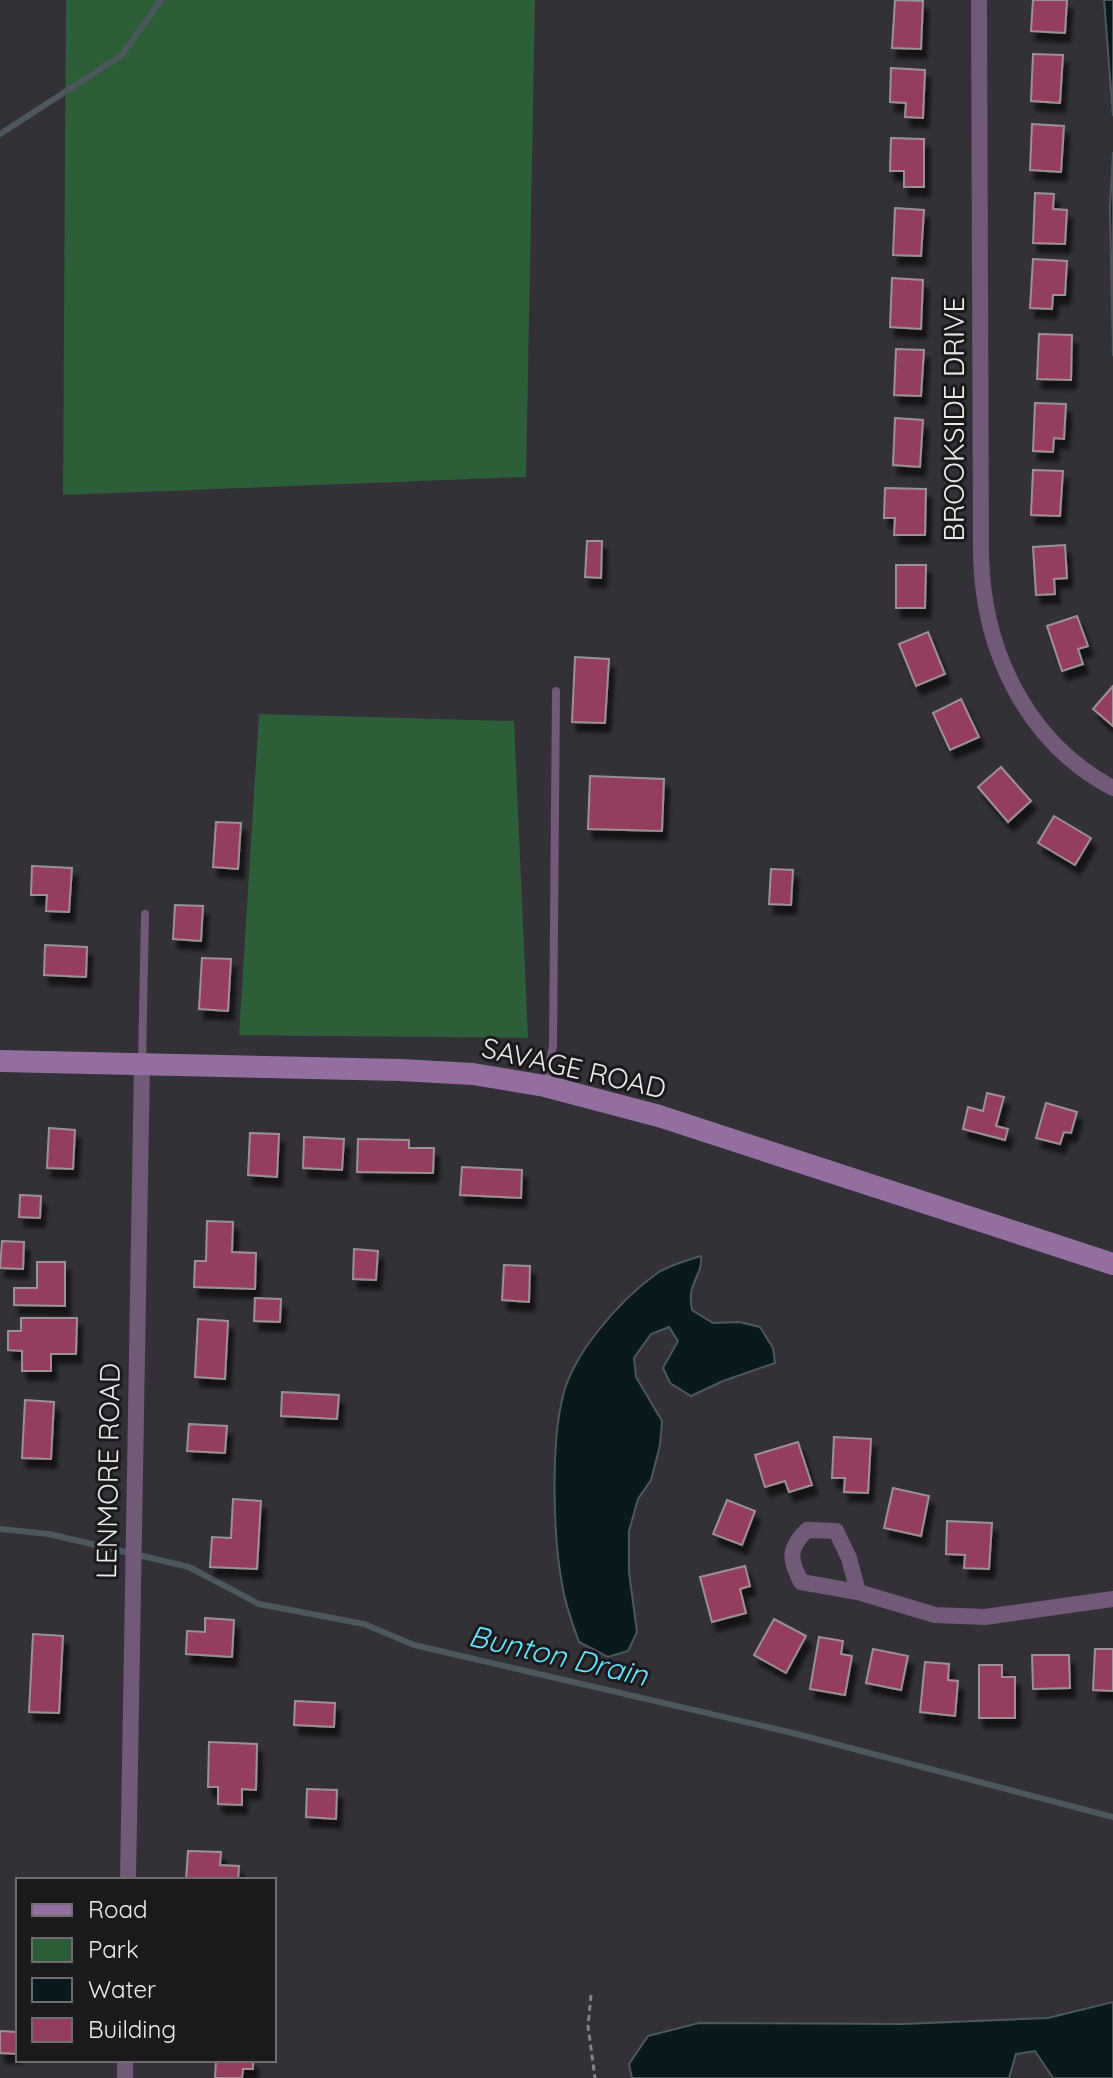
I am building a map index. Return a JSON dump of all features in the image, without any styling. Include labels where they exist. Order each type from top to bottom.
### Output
[{"type":"street","name":"BROOKSIDE DRIVE","points":[[979,0],[983,598],[1000,660],[1034,720],[1079,766],[1113,788]]},
{"type":"street","name":"SAVAGE ROAD","points":[[0,1061],[473,1074],[545,1086],[659,1116],[1113,1264]]},
{"type":"street","name":"LENMORE ROAD","points":[[128,1878],[142,1063]]},
{"type":"street","points":[[858,1592],[849,1558],[836,1531],[807,1530],[795,1541],[791,1563],[801,1582],[858,1592],[935,1615],[985,1617],[1113,1599]]},
{"type":"lane","points":[[545,1086],[553,1046],[556,691]]},
{"type":"lane","points":[[142,1063],[145,914]]},
{"type":"path","points":[[591,1995],[588,2026],[595,2078]]},
{"type":"green space","points":[[66,0],[535,0],[526,477],[63,495]]},
{"type":"green space","points":[[259,714],[514,721],[528,1038],[239,1035]]},
{"type":"water","points":[[1104,0],[1113,0],[1113,116],[1105,12]]},
{"type":"water","points":[[1113,152],[1113,356],[1110,208]]},
{"type":"water","points":[[701,1256],[700,1269],[691,1293],[692,1310],[713,1323],[739,1322],[760,1327],[773,1348],[775,1363],[691,1396],[670,1383],[663,1368],[678,1341],[669,1327],[651,1334],[634,1358],[636,1377],[662,1421],[660,1445],[651,1480],[638,1499],[629,1531],[629,1572],[637,1632],[628,1651],[608,1657],[579,1642],[563,1589],[555,1494],[556,1443],[562,1400],[575,1365],[612,1314],[661,1271]]},
{"type":"water","points":[[1113,2002],[1113,2078],[1053,2078],[1035,2051],[1016,2054],[1009,2078],[632,2078],[629,2064],[648,2036],[699,2023],[903,2024],[1048,2018]]},
{"type":"building","points":[[895,0],[923,1],[921,49],[892,48]]},
{"type":"building","points":[[1033,0],[1067,0],[1065,33],[1031,31]]},
{"type":"building","points":[[1033,54],[1063,55],[1060,103],[1031,101]]},
{"type":"building","points":[[891,68],[925,70],[923,118],[905,117],[906,103],[890,102]]},
{"type":"building","points":[[1032,124],[1064,126],[1061,172],[1030,170]]},
{"type":"building","points":[[891,138],[924,139],[924,187],[904,187],[904,171],[890,171]]},
{"type":"building","points":[[1035,193],[1054,194],[1053,209],[1067,210],[1065,244],[1033,243]]},
{"type":"building","points":[[895,208],[924,210],[921,256],[893,255]]},
{"type":"building","points":[[1033,259],[1067,261],[1065,295],[1053,295],[1052,309],[1030,308]]},
{"type":"building","points":[[892,278],[923,280],[921,329],[890,327]]},
{"type":"building","points":[[1039,334],[1072,335],[1071,380],[1037,379]]},
{"type":"building","points":[[896,349],[924,350],[921,396],[894,395]]},
{"type":"building","points":[[1035,403],[1066,404],[1064,439],[1054,438],[1053,452],[1033,451]]},
{"type":"building","points":[[895,418],[923,420],[920,467],[893,465]]},
{"type":"building","points":[[1033,470],[1063,471],[1060,516],[1031,515]]},
{"type":"building","points":[[885,488],[926,489],[925,535],[894,535],[895,518],[884,518]]},
{"type":"building","points":[[587,541],[602,541],[601,578],[585,577]]},
{"type":"building","points":[[1065,545],[1067,578],[1054,579],[1055,594],[1036,595],[1033,547]]},
{"type":"building","points":[[896,565],[926,565],[925,608],[896,608]]},
{"type":"building","points":[[1077,616],[1088,646],[1078,649],[1083,664],[1062,671],[1047,626]]},
{"type":"building","points":[[928,632],[945,674],[916,686],[899,644]]},
{"type":"building","points":[[575,657],[609,659],[605,723],[572,722]]},
{"type":"building","points":[[1113,686],[1113,726],[1093,709]]},
{"type":"building","points":[[961,699],[979,737],[950,750],[933,713]]},
{"type":"building","points":[[1001,767],[1031,801],[1008,822],[978,787]]},
{"type":"building","points":[[590,776],[664,779],[662,831],[588,829]]},
{"type":"building","points":[[1054,816],[1091,838],[1075,865],[1038,843]]},
{"type":"building","points":[[216,822],[241,823],[238,869],[213,867]]},
{"type":"building","points":[[32,866],[72,868],[69,912],[46,911],[47,895],[31,895]]},
{"type":"building","points":[[771,869],[793,870],[791,905],[769,904]]},
{"type":"building","points":[[175,905],[203,906],[201,941],[173,939]]},
{"type":"building","points":[[45,945],[87,947],[86,977],[44,975]]},
{"type":"building","points":[[202,958],[231,959],[228,1011],[199,1009]]},
{"type":"building","points":[[987,1093],[1004,1097],[996,1126],[1008,1129],[1005,1140],[963,1129],[968,1107],[983,1111]]},
{"type":"building","points":[[1046,1103],[1077,1112],[1071,1133],[1064,1132],[1060,1144],[1036,1138]]},
{"type":"building","points":[[49,1128],[75,1130],[73,1169],[47,1168]]},
{"type":"building","points":[[250,1133],[279,1134],[277,1177],[248,1175]]},
{"type":"building","points":[[304,1137],[344,1139],[342,1170],[303,1168]]},
{"type":"building","points":[[358,1139],[409,1140],[409,1148],[434,1148],[433,1173],[357,1172]]},
{"type":"building","points":[[462,1167],[522,1170],[521,1198],[460,1195]]},
{"type":"building","points":[[20,1195],[41,1196],[40,1218],[19,1217]]},
{"type":"building","points":[[207,1221],[233,1222],[232,1252],[256,1253],[255,1289],[194,1287],[195,1261],[206,1261]]},
{"type":"building","points":[[2,1241],[24,1242],[23,1269],[0,1268]]},
{"type":"building","points":[[354,1249],[378,1251],[376,1280],[353,1279]]},
{"type":"building","points":[[37,1262],[65,1262],[65,1306],[14,1305],[14,1288],[37,1288]]},
{"type":"building","points":[[504,1265],[530,1266],[529,1302],[502,1300]]},
{"type":"building","points":[[255,1298],[281,1299],[280,1322],[254,1321]]},
{"type":"building","points":[[21,1318],[77,1318],[76,1354],[51,1354],[51,1371],[22,1371],[22,1351],[8,1350],[8,1331],[21,1331]]},
{"type":"building","points":[[198,1319],[228,1321],[225,1379],[195,1377]]},
{"type":"building","points":[[282,1392],[339,1395],[337,1419],[281,1416]]},
{"type":"building","points":[[25,1400],[54,1402],[51,1459],[22,1458]]},
{"type":"building","points":[[189,1424],[227,1426],[225,1453],[187,1451]]},
{"type":"building","points":[[834,1437],[871,1439],[868,1493],[844,1492],[845,1478],[832,1478]]},
{"type":"building","points":[[798,1442],[812,1485],[789,1492],[785,1481],[765,1487],[755,1455]]},
{"type":"building","points":[[893,1488],[929,1496],[921,1536],[884,1528]]},
{"type":"building","points":[[233,1499],[261,1501],[257,1569],[210,1567],[212,1537],[231,1538]]},
{"type":"building","points":[[727,1500],[755,1511],[742,1545],[713,1534]]},
{"type":"building","points":[[947,1521],[992,1523],[989,1569],[964,1568],[965,1555],[946,1554]]},
{"type":"building","points":[[745,1566],[750,1586],[740,1589],[746,1613],[712,1622],[700,1577]]},
{"type":"building","points":[[205,1618],[234,1620],[232,1657],[186,1654],[187,1631],[205,1632]]},
{"type":"building","points":[[774,1619],[806,1636],[786,1673],[754,1655]]},
{"type":"building","points":[[33,1634],[63,1636],[59,1713],[29,1712]]},
{"type":"building","points":[[819,1637],[843,1641],[841,1654],[852,1656],[845,1695],[810,1689]]},
{"type":"building","points":[[873,1649],[908,1656],[901,1690],[866,1683]]},
{"type":"building","points":[[1095,1649],[1113,1649],[1113,1691],[1093,1690]]},
{"type":"building","points":[[1032,1655],[1069,1655],[1070,1688],[1033,1689]]},
{"type":"building","points":[[925,1662],[949,1664],[948,1680],[958,1681],[955,1716],[920,1712]]},
{"type":"building","points":[[979,1665],[1002,1665],[1002,1677],[1015,1677],[1015,1718],[979,1718]]},
{"type":"building","points":[[295,1701],[335,1703],[334,1727],[294,1725]]},
{"type":"building","points":[[209,1742],[257,1744],[256,1790],[242,1789],[242,1805],[218,1804],[218,1787],[208,1787]]},
{"type":"building","points":[[307,1789],[337,1790],[336,1819],[306,1817]]},
{"type":"building","points":[[188,1851],[221,1852],[220,1865],[239,1866],[238,1878],[186,1878]]},
{"type":"building","points":[[0,2031],[16,2032],[16,2054],[0,2053]]},
{"type":"building","points":[[216,2062],[253,2062],[253,2069],[243,2069],[242,2078],[215,2078]]},
{"type":"waterway","points":[[0,134],[122,55],[161,0]]},
{"type":"waterway","name":"Bunton Drain","points":[[0,1529],[49,1534],[189,1567],[259,1604],[364,1624],[414,1645],[793,1733],[1113,1817]]}]
